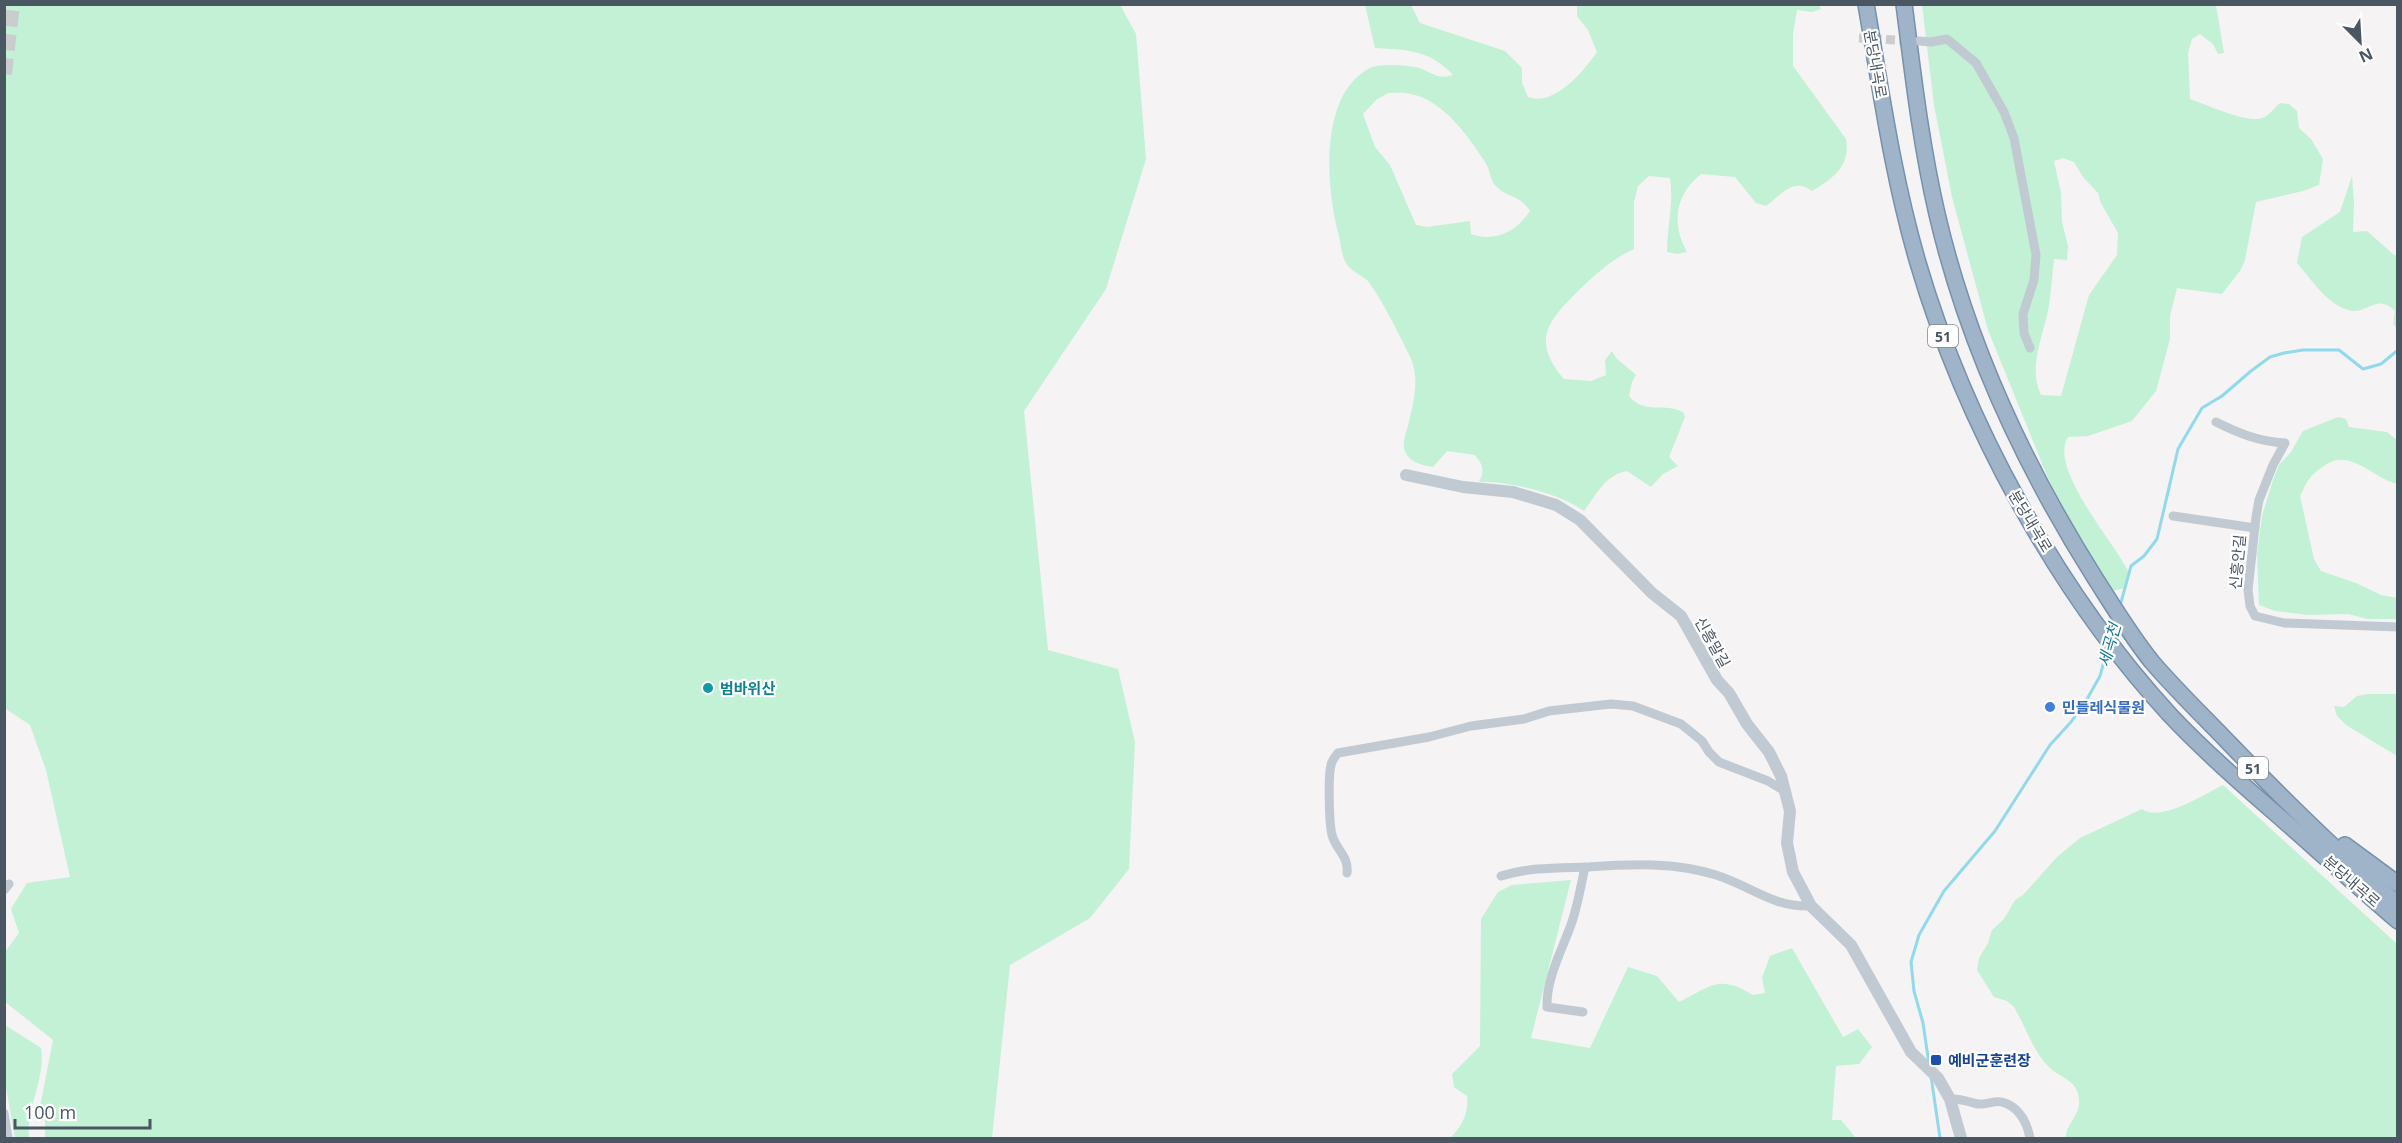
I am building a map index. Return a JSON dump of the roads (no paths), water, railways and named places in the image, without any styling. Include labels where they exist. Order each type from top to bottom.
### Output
[{"type":"highway","name":"분당내곡로","points":[[1866,4],[1903,207],[1936,320],[1976,416],[2010,486],[2067,582],[2110,641],[2170,715],[2239,782],[2397,921]]},
{"type":"highway","name":"분당내곡로","points":[[1904,4],[1917,108],[1937,215],[1963,304],[1995,389],[2034,474],[2073,542],[2151,660],[2274,789],[2397,904]]},
{"type":"highway","points":[[2274,789],[2397,885]]},
{"type":"street","points":[[1919,41],[1931,42],[1947,39],[1976,63],[2004,112],[2014,138],[2037,255],[2034,280],[2023,314],[2024,333],[2030,348]]},
{"type":"street","name":"신흥안길","points":[[2216,422],[2268,443],[2285,443],[2259,500],[2248,590],[2250,606],[2255,616],[2284,623],[2397,627]]},
{"type":"street","name":"신흥말길","points":[[1406,475],[1462,487],[1512,492],[1556,505],[1581,520],[1652,593],[1681,616],[1717,680],[1729,693],[1781,776],[1790,810],[1787,843],[1793,872],[1811,906],[1851,945],[1911,1052],[1938,1078],[1950,1099],[1961,1138]]},
{"type":"street","points":[[2173,516],[2255,528]]},
{"type":"street","points":[[1347,873],[1348,865],[1345,856],[1332,835],[1329,776],[1331,762],[1338,753],[1429,737],[1471,726],[1524,719],[1549,711],[1596,705],[1633,706],[1681,724],[1702,741],[1719,762],[1768,781],[1786,792]]},
{"type":"street","points":[[1501,876],[1521,870],[1640,864],[1699,870],[1731,880],[1783,904],[1794,907],[1811,906]]},
{"type":"street","points":[[1583,1012],[1547,1007],[1546,999],[1558,958],[1573,920],[1585,867]]},
{"type":"street","points":[[1950,1099],[1963,1098],[1981,1104],[2002,1102],[2025,1119],[2030,1138]]},
{"type":"street","points":[[4,1113],[8,1138]]},
{"type":"waterway","name":"세곡천","points":[[2120,606],[2131,566],[2144,556],[2157,539],[2178,449],[2202,408],[2222,396],[2270,357],[2303,350],[2339,350],[2363,369],[2381,364],[2398,350]]},
{"type":"waterway","name":"세곡천","points":[[2112,635],[2116,621]]},
{"type":"waterway","name":"세곡천","points":[[1929,1064],[1923,1023],[1914,991],[1911,962],[1919,935],[1944,891],[1995,831],[2050,745],[2086,701],[2100,676],[2108,647]]},
{"type":"waterway","name":"세곡천","points":[[1931,1076],[1940,1138]]},
{"type":"tunnel","points":[[4,74],[12,4]]},
{"type":"tunnel","points":[[1859,38],[1913,41]]},
{"type":"place","name":"범바위산","points":[[708,688]]},
{"type":"place","name":"민들레식물원","points":[[2050,707]]},
{"type":"place","name":"예비군훈련장","points":[[1936,1060]]}]
